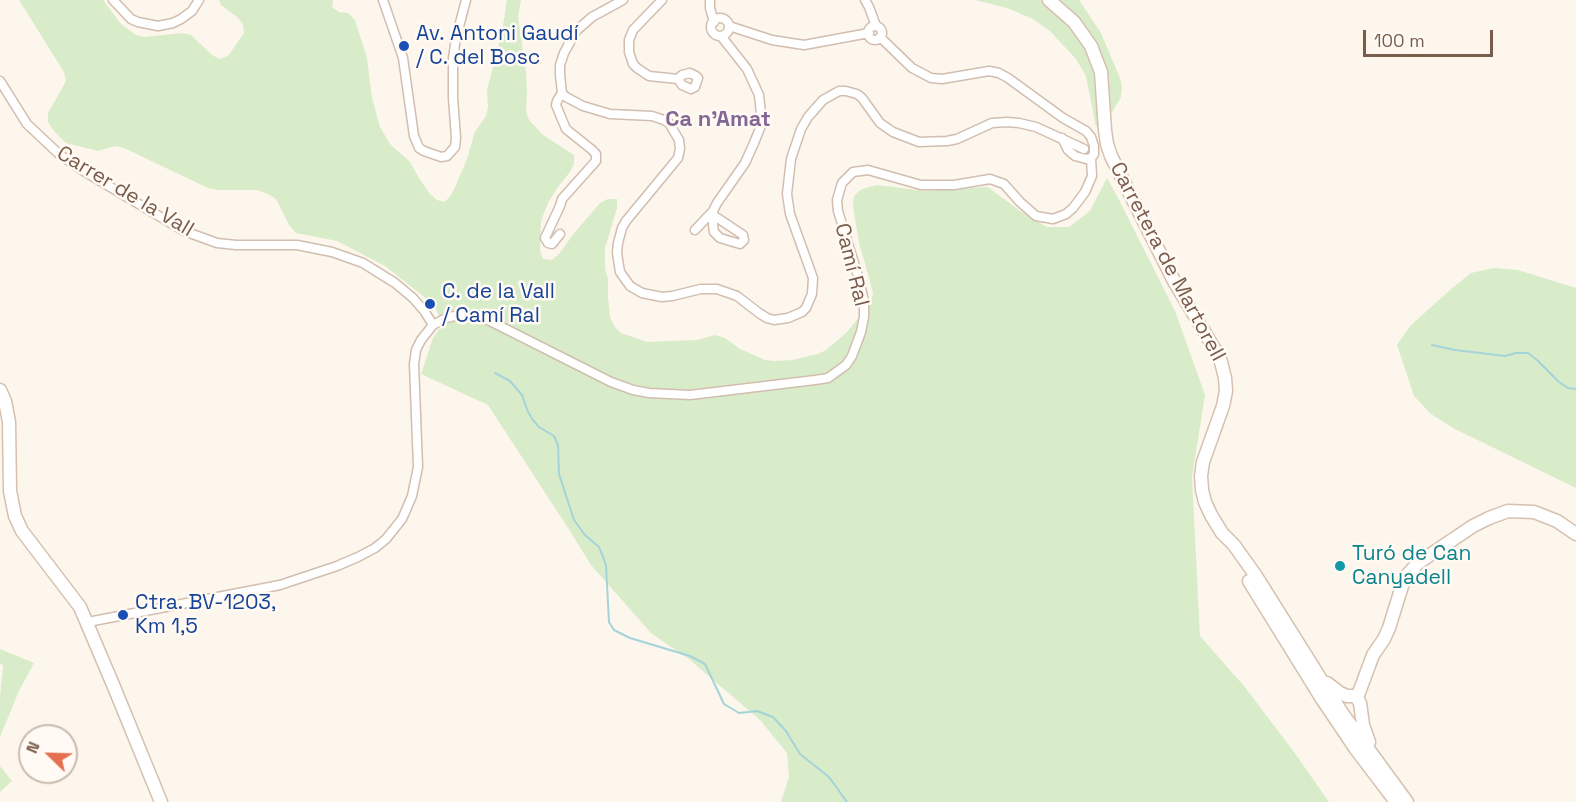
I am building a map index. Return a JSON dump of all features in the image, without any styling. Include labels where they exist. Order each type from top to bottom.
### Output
[{"type":"main road","name":"Carretera de Martorell","points":[[1049,0],[1074,22],[1097,58],[1103,86],[1104,130],[1111,156],[1175,283],[1220,358],[1226,391],[1224,406],[1203,462],[1201,476],[1205,502],[1222,533],[1234,545],[1256,576],[1342,713],[1407,802]]},
{"type":"main road","points":[[0,390],[5,401],[9,422],[10,491],[15,516],[22,531],[63,583],[88,622],[161,802]]},
{"type":"main road","points":[[1322,699],[1350,717],[1358,714],[1355,701],[1373,655],[1389,628],[1408,574],[1418,563],[1473,526],[1508,511],[1534,512],[1557,521],[1576,534]]},
{"type":"main road","points":[[1222,533],[1322,699],[1396,802]]},
{"type":"main road","points":[[1319,677],[1355,701],[1373,755]]},
{"type":"main road","points":[[1355,701],[1343,699],[1343,722],[1373,771]]},
{"type":"street","points":[[114,0],[131,18],[138,22],[158,26],[181,19],[192,11],[199,0]]},
{"type":"street","points":[[384,0],[404,58],[414,136],[419,148],[441,157],[447,156],[455,147],[453,58],[466,0]]},
{"type":"street","points":[[560,234],[552,244],[544,238],[562,199],[596,161],[596,154],[566,129],[556,105],[562,93],[560,64],[568,42],[576,32],[592,17],[623,0]]},
{"type":"street","points":[[662,0],[633,30],[629,40],[629,52],[633,64],[642,72],[657,78],[678,80]]},
{"type":"street","points":[[695,230],[713,213],[717,202],[744,163],[762,123],[759,94],[747,69],[722,36],[713,32],[714,22],[710,0]]},
{"type":"street","points":[[865,0],[876,26],[882,33],[876,40],[869,36],[869,33]]},
{"type":"street","points":[[714,22],[723,19],[729,26],[772,39],[804,45],[869,33]]},
{"type":"street","points":[[722,36],[727,33],[729,26]]},
{"type":"street","points":[[869,33],[871,28],[876,26]]},
{"type":"street","points":[[562,93],[595,110],[652,116],[664,120],[669,123],[679,140],[678,158],[652,191],[635,208],[622,228],[617,252],[619,268],[626,282],[642,293],[662,297],[717,288],[737,296],[767,318],[774,320],[788,318],[806,308],[812,294],[813,278],[790,214],[787,194],[791,159],[801,129],[808,117],[823,100],[833,94],[846,91],[857,94],[888,129],[919,141],[938,142],[957,139],[984,126],[1001,122],[1028,125],[1061,138],[1071,153],[1087,155],[1087,142],[1072,123],[999,73],[989,71],[942,80],[912,68],[880,37]]},
{"type":"street","name":"Carrer de la Vall","points":[[0,81],[27,124],[59,154],[184,231],[217,243],[297,245],[332,252],[363,263],[404,290],[425,312],[433,325]]},
{"type":"street","name":"Camí Ral","points":[[433,325],[446,318],[463,314],[482,317],[611,382],[649,393],[690,395],[828,378],[846,365],[857,345],[864,317],[864,301],[838,211],[837,200],[842,183],[853,172],[859,170],[877,172],[921,185],[954,185],[990,179],[1004,184],[1036,216],[1053,219],[1066,214],[1085,192],[1092,176],[1087,155]]},
{"type":"street","points":[[88,622],[280,585],[358,557],[386,539],[402,519],[412,496],[418,467],[414,364],[416,350],[433,325]]},
{"type":"green space","points":[[19,0],[103,0],[121,24],[136,35],[144,37],[182,33],[191,35],[212,55],[220,59],[228,56],[244,33],[243,24],[221,5],[219,0],[333,0],[332,7],[339,12],[348,13],[355,20],[367,58],[372,98],[380,127],[390,144],[410,162],[430,194],[437,200],[445,202],[451,195],[467,159],[475,132],[486,116],[487,90],[502,32],[507,0],[521,0],[518,17],[526,72],[526,111],[529,120],[543,135],[574,155],[574,164],[570,172],[548,203],[541,221],[540,251],[543,259],[552,260],[600,203],[608,199],[617,199],[617,208],[605,248],[610,317],[614,326],[621,333],[647,342],[697,340],[715,335],[725,338],[740,349],[765,360],[774,361],[792,360],[826,350],[847,332],[871,302],[873,293],[859,243],[853,206],[854,196],[860,190],[877,185],[926,191],[988,187],[1020,211],[1047,227],[1069,227],[1090,211],[1107,178],[1175,311],[1205,395],[1192,477],[1200,636],[1244,686],[1329,802],[781,802],[789,777],[787,753],[760,720],[690,660],[651,633],[591,565],[488,405],[421,374],[433,338],[443,324],[433,304],[385,266],[337,241],[296,233],[289,225],[276,199],[268,194],[257,190],[208,188],[124,148],[115,146],[98,151],[66,143],[48,122],[48,113],[66,81],[64,72]]},
{"type":"green space","points":[[975,0],[1079,0],[1101,33],[1120,78],[1121,97],[1112,112],[1096,127],[1086,76],[1076,59],[1050,31],[1033,19],[1007,8]]},
{"type":"green space","points":[[1494,268],[1518,270],[1576,288],[1576,488],[1453,428],[1431,414],[1414,396],[1397,345],[1410,326],[1471,273]]},
{"type":"green space","points":[[0,649],[34,663],[19,691],[0,737],[3,666],[0,663]]},
{"type":"green space","points":[[0,766],[12,781],[0,792]]},
{"type":"waterway","points":[[1432,345],[1505,356],[1528,353],[1559,382],[1568,388],[1576,389]]},
{"type":"waterway","points":[[495,373],[510,381],[522,395],[533,420],[539,427],[554,436],[558,445],[559,474],[574,520],[585,535],[599,547],[606,565],[609,622],[614,630],[630,638],[690,656],[705,664],[724,704],[739,713],[757,711],[773,717],[786,731],[800,754],[829,777],[847,802]]},
{"type":"place","name":"Av. Antoni Gaudí / C. del Bosc","points":[[404,46]]},
{"type":"place","name":"C. de la Vall / Camí Ral","points":[[430,304]]},
{"type":"place","name":"Turó de Can Canyadell","points":[[1340,566]]},
{"type":"place","name":"Ctra. BV-1203, Km 1,5","points":[[123,615]]},
{"type":"district","name":"Ca n'Amat","points":[[718,120]]}]
